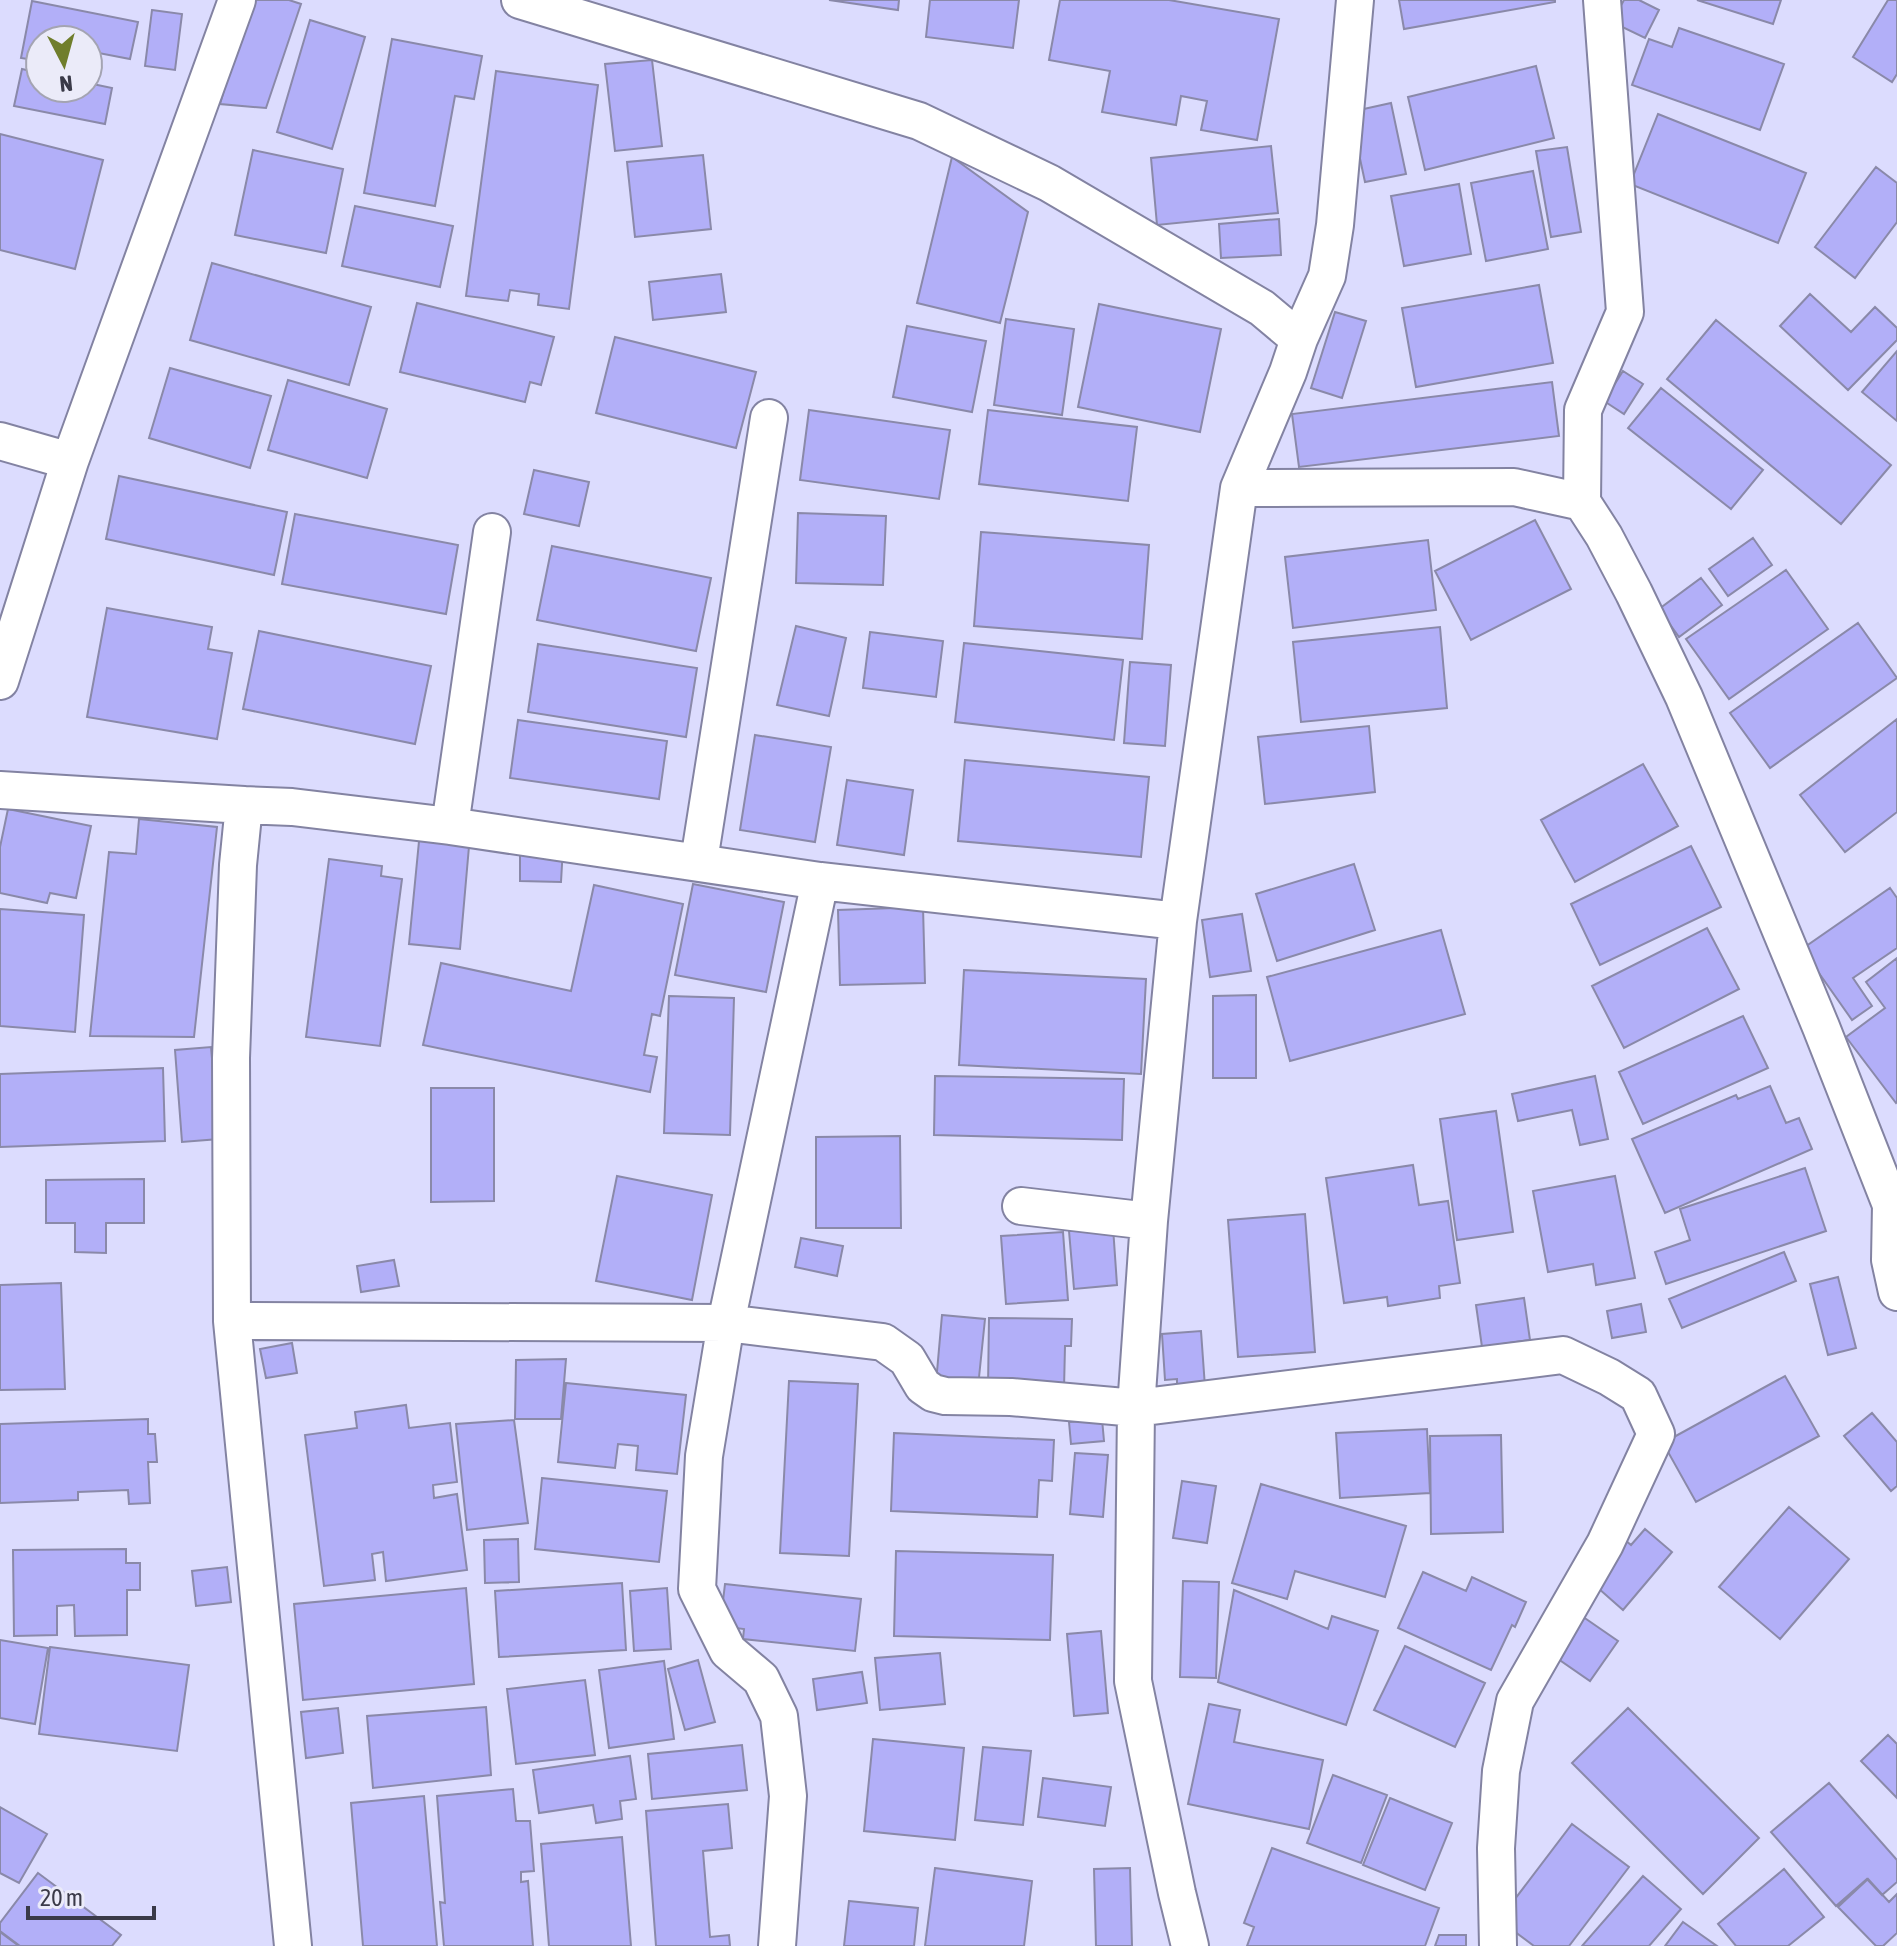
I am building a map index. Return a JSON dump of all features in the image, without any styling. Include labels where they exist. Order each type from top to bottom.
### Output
[{"type":"street","points":[[0,681],[70,461],[237,0]]},
{"type":"street","points":[[520,0],[919,121],[1049,183],[1262,308],[1299,339]]},
{"type":"street","points":[[1190,1946],[1133,1681],[1136,1408],[1149,1221],[1178,921],[1239,488],[1327,276],[1335,225],[1355,0]]},
{"type":"street","points":[[1602,0],[1625,312],[1583,410],[1582,502],[1628,582],[1684,697],[1821,1027],[1891,1205],[1890,1260],[1897,1292]]},
{"type":"street","points":[[699,861],[769,418]]},
{"type":"street","points":[[0,441],[70,461]]},
{"type":"street","points":[[1239,488],[1514,487],[1582,502]]},
{"type":"street","points":[[450,826],[492,532]]},
{"type":"street","points":[[0,790],[292,807],[450,826],[820,881],[1178,921]]},
{"type":"street","points":[[244,805],[238,865],[231,1058],[232,1321],[293,1946]]},
{"type":"street","points":[[777,1946],[788,1796],[779,1716],[761,1679],[728,1651],[697,1589],[704,1456],[726,1323],[820,881]]},
{"type":"street","points":[[1021,1206],[1149,1221]]},
{"type":"street","points":[[232,1321],[726,1323],[883,1342],[907,1359],[923,1386],[945,1396],[1011,1397],[1136,1408],[1563,1355],[1609,1377],[1638,1395],[1656,1434],[1605,1544],[1515,1701],[1501,1771],[1496,1848],[1498,1946]]},
{"type":"building","points":[[250,0],[289,0],[301,4],[266,108],[220,104]]},
{"type":"building","points":[[829,0],[899,0],[898,10]]},
{"type":"building","points":[[930,0],[1019,0],[1013,48],[926,37]]},
{"type":"building","points":[[1060,0],[1169,0],[1279,19],[1257,140],[1201,130],[1207,101],[1181,96],[1176,125],[1102,112],[1110,71],[1049,60]]},
{"type":"building","points":[[1399,0],[1555,0],[1555,2],[1404,29]]},
{"type":"building","points":[[1624,0],[1639,0],[1659,10],[1645,38],[1612,22]]},
{"type":"building","points":[[1697,0],[1781,0],[1773,24]]},
{"type":"building","points":[[1888,0],[1897,0],[1897,74],[1892,82],[1853,57]]},
{"type":"building","points":[[32,1],[138,22],[130,59],[104,54],[104,24],[28,24]]},
{"type":"building","points":[[152,10],[182,14],[175,70],[145,66]]},
{"type":"building","points":[[310,20],[365,37],[332,149],[277,132]]},
{"type":"building","points":[[1679,28],[1784,64],[1760,130],[1632,85],[1649,39],[1672,47]]},
{"type":"building","points":[[392,39],[482,56],[474,99],[455,96],[435,206],[364,193]]},
{"type":"building","points":[[652,60],[662,146],[615,151],[605,64]]},
{"type":"building","points":[[1536,66],[1554,138],[1425,170],[1408,97]]},
{"type":"building","points":[[22,69],[24,104],[104,104],[104,86],[112,88],[105,124],[14,106]]},
{"type":"building","points":[[496,71],[598,85],[569,309],[538,305],[539,294],[510,290],[508,301],[466,296]]},
{"type":"building","points":[[1391,103],[1406,174],[1365,182],[1350,112]]},
{"type":"building","points":[[1658,114],[1806,173],[1778,243],[1630,184]]},
{"type":"building","points":[[0,134],[103,160],[75,269],[0,250]]},
{"type":"building","points":[[1271,146],[1278,213],[1157,225],[1151,158]]},
{"type":"building","points":[[1567,147],[1581,232],[1551,237],[1536,151]]},
{"type":"building","points":[[253,150],[343,169],[326,253],[235,235]]},
{"type":"building","points":[[703,155],[711,229],[635,237],[627,162]]},
{"type":"building","points":[[952,157],[1028,212],[1000,323],[917,303]]},
{"type":"building","points":[[1876,167],[1897,183],[1897,222],[1855,278],[1815,247]]},
{"type":"building","points":[[1533,171],[1548,249],[1486,261],[1471,183]]},
{"type":"building","points":[[1459,184],[1471,254],[1404,266],[1391,196]]},
{"type":"building","points":[[355,206],[453,226],[440,287],[342,266]]},
{"type":"building","points":[[1279,219],[1281,255],[1221,258],[1219,224]]},
{"type":"building","points":[[212,263],[371,307],[349,385],[190,340]]},
{"type":"building","points":[[721,274],[726,312],[653,320],[649,282]]},
{"type":"building","points":[[1539,285],[1553,363],[1416,387],[1402,308]]},
{"type":"building","points":[[1810,294],[1851,332],[1875,307],[1897,328],[1897,340],[1848,390],[1780,326]]},
{"type":"building","points":[[417,303],[554,337],[541,385],[530,382],[525,402],[400,372]]},
{"type":"building","points":[[1099,304],[1221,329],[1200,432],[1078,407]]},
{"type":"building","points":[[1335,312],[1366,321],[1342,398],[1311,388]]},
{"type":"building","points":[[1006,319],[1074,329],[1062,415],[994,405]]},
{"type":"building","points":[[1716,320],[1891,465],[1841,524],[1667,379]]},
{"type":"building","points":[[907,326],[986,341],[972,412],[893,397]]},
{"type":"building","points":[[615,337],[756,372],[736,448],[596,413]]},
{"type":"building","points":[[1897,351],[1897,421],[1862,392]]},
{"type":"building","points":[[170,368],[271,396],[250,468],[149,438]]},
{"type":"building","points":[[1623,371],[1643,384],[1624,414],[1604,401]]},
{"type":"building","points":[[288,380],[387,409],[367,478],[268,450]]},
{"type":"building","points":[[1552,382],[1559,436],[1299,467],[1292,414]]},
{"type":"building","points":[[1661,388],[1763,470],[1731,509],[1628,428]]},
{"type":"building","points":[[809,410],[950,430],[939,499],[800,480]]},
{"type":"building","points":[[988,410],[1137,427],[1128,501],[979,484]]},
{"type":"building","points":[[534,470],[589,482],[579,526],[524,514]]},
{"type":"building","points":[[119,476],[287,512],[274,575],[106,539]]},
{"type":"building","points":[[798,513],[886,516],[883,585],[796,583]]},
{"type":"building","points":[[295,514],[458,545],[446,614],[282,584]]},
{"type":"building","points":[[1535,520],[1571,589],[1471,640],[1435,571]]},
{"type":"building","points":[[981,532],[1149,545],[1142,639],[974,626]]},
{"type":"building","points":[[1753,538],[1772,565],[1728,596],[1709,569]]},
{"type":"building","points":[[1428,540],[1436,610],[1293,628],[1285,557]]},
{"type":"building","points":[[552,546],[711,578],[696,651],[537,620]]},
{"type":"building","points":[[1786,570],[1828,629],[1729,699],[1686,639]]},
{"type":"building","points":[[1701,578],[1722,605],[1679,637],[1659,609]]},
{"type":"building","points":[[107,608],[212,627],[208,649],[232,653],[217,739],[87,717]]},
{"type":"building","points":[[1858,623],[1897,678],[1770,768],[1730,713]]},
{"type":"building","points":[[796,626],[846,638],[829,716],[777,705]]},
{"type":"building","points":[[1440,627],[1447,708],[1301,722],[1293,642]]},
{"type":"building","points":[[259,631],[431,666],[415,744],[243,709]]},
{"type":"building","points":[[870,632],[943,641],[936,697],[863,688]]},
{"type":"building","points":[[964,643],[1123,660],[1114,740],[955,722]]},
{"type":"building","points":[[538,644],[697,668],[686,737],[528,712]]},
{"type":"building","points":[[1130,662],[1171,665],[1165,746],[1124,743]]},
{"type":"building","points":[[1897,719],[1897,812],[1845,852],[1800,795]]},
{"type":"building","points":[[518,720],[667,741],[659,799],[510,778]]},
{"type":"building","points":[[1369,726],[1375,792],[1265,804],[1258,737]]},
{"type":"building","points":[[755,735],[831,747],[815,842],[740,830]]},
{"type":"building","points":[[965,760],[1149,777],[1141,857],[958,841]]},
{"type":"building","points":[[1643,764],[1678,826],[1575,882],[1541,820]]},
{"type":"building","points":[[847,780],[913,790],[904,855],[837,845]]},
{"type":"building","points":[[8,809],[91,826],[76,898],[50,893],[47,903],[0,893],[0,847]]},
{"type":"building","points":[[139,819],[217,827],[194,1037],[90,1036],[109,852],[136,854]]},
{"type":"building","points":[[420,831],[470,835],[460,949],[409,944]]},
{"type":"building","points":[[520,846],[563,847],[561,882],[520,881]]},
{"type":"building","points":[[1691,846],[1721,907],[1600,965],[1571,904]]},
{"type":"building","points":[[329,859],[382,866],[381,876],[402,879],[380,1046],[306,1037]]},
{"type":"building","points":[[1354,864],[1375,930],[1277,961],[1256,894]]},
{"type":"building","points":[[693,884],[784,902],[766,992],[675,975]]},
{"type":"building","points":[[594,885],[683,904],[660,1016],[652,1014],[644,1055],[657,1057],[650,1092],[423,1045],[441,963],[571,991]]},
{"type":"building","points":[[1890,888],[1897,898],[1897,948],[1853,978],[1872,1006],[1852,1020],[1802,949]]},
{"type":"building","points":[[923,907],[925,983],[840,985],[838,910]]},
{"type":"building","points":[[0,909],[84,915],[75,1032],[0,1026]]},
{"type":"building","points":[[1242,914],[1251,971],[1210,977],[1202,920]]},
{"type":"building","points":[[1707,928],[1739,989],[1624,1048],[1592,986]]},
{"type":"building","points":[[1441,930],[1465,1014],[1290,1061],[1267,977]]},
{"type":"building","points":[[1897,958],[1896,1103],[1846,1037],[1885,1008],[1866,982]]},
{"type":"building","points":[[964,970],[1146,979],[1141,1074],[959,1065]]},
{"type":"building","points":[[1256,995],[1256,1078],[1213,1078],[1213,996]]},
{"type":"building","points":[[669,996],[734,998],[730,1135],[664,1133]]},
{"type":"building","points":[[1743,1016],[1768,1068],[1643,1124],[1619,1072]]},
{"type":"building","points":[[211,1047],[219,1139],[182,1142],[175,1050]]},
{"type":"building","points":[[163,1068],[165,1141],[0,1147],[0,1074]]},
{"type":"building","points":[[935,1076],[1124,1079],[1122,1140],[934,1135]]},
{"type":"building","points":[[1595,1076],[1608,1139],[1580,1145],[1572,1110],[1518,1121],[1512,1094]]},
{"type":"building","points":[[1770,1086],[1786,1123],[1799,1118],[1812,1149],[1665,1213],[1632,1139],[1736,1095],[1738,1099]]},
{"type":"building","points":[[431,1088],[494,1088],[494,1201],[431,1202]]},
{"type":"building","points":[[1496,1111],[1513,1232],[1457,1240],[1440,1119]]},
{"type":"building","points":[[900,1136],[901,1228],[816,1228],[816,1137]]},
{"type":"building","points":[[1413,1165],[1419,1205],[1448,1201],[1460,1283],[1439,1286],[1440,1298],[1388,1306],[1387,1297],[1344,1303],[1326,1178]]},
{"type":"building","points":[[1805,1168],[1826,1231],[1666,1284],[1655,1252],[1690,1240],[1680,1209]]},
{"type":"building","points":[[617,1176],[712,1195],[692,1300],[596,1281]]},
{"type":"building","points":[[1615,1176],[1635,1278],[1596,1285],[1593,1264],[1548,1272],[1533,1191]]},
{"type":"building","points":[[144,1179],[144,1223],[106,1223],[106,1253],[75,1252],[75,1223],[46,1223],[46,1180]]},
{"type":"building","points":[[1305,1214],[1315,1352],[1238,1357],[1228,1220]]},
{"type":"building","points":[[1113,1227],[1117,1285],[1074,1289],[1069,1231]]},
{"type":"building","points":[[1063,1232],[1068,1300],[1006,1304],[1001,1236]]},
{"type":"building","points":[[801,1238],[843,1246],[837,1276],[795,1267]]},
{"type":"building","points":[[1784,1252],[1796,1281],[1682,1328],[1669,1299]]},
{"type":"building","points":[[394,1260],[399,1286],[361,1292],[357,1266]]},
{"type":"building","points":[[1838,1277],[1856,1348],[1828,1355],[1810,1284]]},
{"type":"building","points":[[61,1283],[65,1389],[0,1390],[0,1285]]},
{"type":"building","points":[[1524,1298],[1530,1340],[1482,1347],[1476,1305]]},
{"type":"building","points":[[1641,1304],[1646,1332],[1612,1338],[1607,1311]]},
{"type":"building","points":[[942,1315],[985,1319],[978,1387],[936,1383]]},
{"type":"building","points":[[989,1318],[1072,1319],[1071,1346],[1065,1346],[1064,1389],[988,1388]]},
{"type":"building","points":[[1201,1331],[1205,1387],[1177,1389],[1177,1379],[1165,1380],[1162,1334]]},
{"type":"building","points":[[292,1343],[297,1373],[266,1378],[260,1349]]},
{"type":"building","points":[[566,1359],[561,1419],[515,1419],[516,1360]]},
{"type":"building","points":[[1785,1376],[1819,1436],[1696,1502],[1663,1443]]},
{"type":"building","points":[[789,1381],[858,1384],[849,1556],[780,1553]]},
{"type":"building","points":[[566,1383],[686,1395],[677,1474],[636,1470],[638,1446],[618,1444],[615,1468],[558,1462]]},
{"type":"building","points":[[406,1405],[409,1428],[450,1423],[457,1482],[433,1485],[434,1498],[457,1494],[467,1570],[386,1581],[383,1552],[372,1554],[375,1580],[324,1586],[305,1435],[357,1428],[355,1412]]},
{"type":"building","points":[[1872,1413],[1897,1442],[1897,1486],[1891,1491],[1844,1436]]},
{"type":"building","points":[[148,1419],[148,1434],[155,1434],[157,1462],[148,1462],[150,1503],[129,1504],[128,1490],[78,1492],[78,1500],[0,1503],[0,1424]]},
{"type":"building","points":[[1102,1419],[1104,1441],[1071,1444],[1069,1422]]},
{"type":"building","points":[[514,1420],[528,1523],[467,1530],[456,1424]]},
{"type":"building","points":[[1427,1429],[1430,1493],[1340,1498],[1336,1433]]},
{"type":"building","points":[[894,1433],[1054,1440],[1052,1481],[1039,1480],[1037,1517],[891,1511]]},
{"type":"building","points":[[1501,1435],[1503,1532],[1431,1534],[1430,1436]]},
{"type":"building","points":[[1075,1453],[1108,1455],[1103,1517],[1070,1514]]},
{"type":"building","points":[[542,1478],[667,1491],[659,1562],[535,1549]]},
{"type":"building","points":[[1182,1481],[1216,1486],[1207,1543],[1173,1538]]},
{"type":"building","points":[[1261,1484],[1406,1526],[1385,1597],[1295,1571],[1287,1599],[1232,1583]]},
{"type":"building","points":[[1789,1507],[1849,1559],[1780,1639],[1719,1587]]},
{"type":"building","points":[[1645,1529],[1672,1552],[1623,1610],[1590,1581],[1625,1540],[1631,1545]]},
{"type":"building","points":[[518,1539],[519,1582],[485,1583],[484,1540]]},
{"type":"building","points":[[126,1549],[126,1563],[140,1563],[140,1590],[127,1590],[127,1635],[75,1636],[74,1605],[57,1606],[57,1635],[14,1636],[13,1550]]},
{"type":"building","points":[[896,1551],[1053,1555],[1050,1640],[894,1636]]},
{"type":"building","points":[[227,1567],[231,1602],[196,1606],[192,1571]]},
{"type":"building","points":[[1423,1572],[1466,1591],[1472,1577],[1526,1602],[1491,1670],[1398,1628]]},
{"type":"building","points":[[1183,1581],[1219,1582],[1216,1678],[1180,1677]]},
{"type":"building","points":[[622,1583],[626,1650],[499,1657],[495,1591]]},
{"type":"building","points":[[725,1584],[861,1599],[855,1651],[743,1639],[744,1629],[720,1626]]},
{"type":"building","points":[[466,1588],[474,1684],[303,1700],[294,1604]]},
{"type":"building","points":[[667,1588],[671,1649],[634,1651],[630,1591]]},
{"type":"building","points":[[1234,1590],[1328,1629],[1332,1616],[1378,1631],[1346,1725],[1218,1682]]},
{"type":"building","points":[[1576,1612],[1618,1641],[1590,1681],[1548,1652]]},
{"type":"building","points":[[1101,1631],[1108,1713],[1074,1716],[1067,1634]]},
{"type":"building","points":[[0,1640],[48,1648],[35,1724],[0,1718]]},
{"type":"building","points":[[1405,1646],[1485,1683],[1455,1747],[1374,1710]]},
{"type":"building","points":[[50,1647],[189,1665],[177,1751],[39,1734]]},
{"type":"building","points":[[940,1653],[945,1704],[880,1710],[875,1658]]},
{"type":"building","points":[[698,1660],[715,1722],[685,1730],[668,1669]]},
{"type":"building","points":[[664,1661],[674,1739],[609,1748],[599,1670]]},
{"type":"building","points":[[862,1672],[867,1703],[817,1710],[813,1679]]},
{"type":"building","points":[[585,1680],[595,1755],[516,1764],[507,1689]]},
{"type":"building","points":[[1209,1704],[1240,1710],[1234,1742],[1323,1760],[1309,1829],[1188,1804]]},
{"type":"building","points":[[486,1707],[491,1775],[373,1788],[367,1716]]},
{"type":"building","points":[[338,1708],[343,1753],[306,1758],[301,1712]]},
{"type":"building","points":[[1628,1708],[1759,1838],[1703,1894],[1572,1763]]},
{"type":"building","points":[[1888,1735],[1897,1744],[1897,1798],[1861,1761]]},
{"type":"building","points":[[873,1739],[964,1748],[955,1840],[864,1831]]},
{"type":"building","points":[[742,1745],[747,1790],[652,1799],[648,1754]]},
{"type":"building","points":[[983,1747],[1031,1751],[1023,1825],[975,1820]]},
{"type":"building","points":[[630,1756],[636,1799],[620,1801],[622,1819],[596,1823],[593,1805],[539,1813],[533,1770]]},
{"type":"building","points":[[1333,1775],[1387,1795],[1361,1863],[1307,1843]]},
{"type":"building","points":[[1043,1778],[1111,1787],[1105,1826],[1038,1817]]},
{"type":"building","points":[[1829,1783],[1897,1860],[1897,1882],[1882,1895],[1867,1879],[1836,1906],[1771,1832]]},
{"type":"building","points":[[513,1789],[516,1821],[530,1821],[534,1871],[521,1872],[521,1882],[528,1881],[533,1946],[444,1946],[440,1902],[445,1903],[437,1796]]},
{"type":"building","points":[[424,1796],[437,1946],[363,1946],[351,1803]]},
{"type":"building","points":[[1390,1798],[1452,1823],[1425,1890],[1363,1865]]},
{"type":"building","points":[[728,1804],[732,1848],[703,1851],[710,1937],[729,1935],[730,1946],[656,1946],[646,1811]]},
{"type":"building","points":[[0,1807],[47,1834],[19,1883],[0,1873]]},
{"type":"building","points":[[1572,1824],[1629,1867],[1569,1946],[1534,1946],[1499,1920]]},
{"type":"building","points":[[622,1837],[631,1946],[549,1946],[541,1844]]},
{"type":"building","points":[[1272,1848],[1439,1908],[1425,1946],[1247,1946],[1254,1927],[1244,1923]]},
{"type":"building","points":[[935,1868],[1032,1881],[1024,1946],[925,1946]]},
{"type":"building","points":[[1130,1868],[1132,1946],[1096,1946],[1094,1869]]},
{"type":"building","points":[[1784,1869],[1824,1917],[1788,1946],[1736,1946],[1718,1924]]},
{"type":"building","points":[[38,1873],[121,1935],[112,1946],[20,1946],[0,1931],[0,1923]]},
{"type":"building","points":[[1643,1876],[1681,1909],[1649,1946],[1582,1946]]},
{"type":"building","points":[[1868,1879],[1889,1902],[1897,1894],[1897,1933],[1883,1946],[1876,1946],[1838,1907]]},
{"type":"building","points":[[849,1901],[918,1908],[914,1946],[844,1946]]},
{"type":"building","points":[[1683,1922],[1717,1946],[1665,1946]]},
{"type":"building","points":[[0,1932],[19,1946],[0,1946]]},
{"type":"building","points":[[1439,1935],[1466,1935],[1466,1946],[1435,1946]]}]
